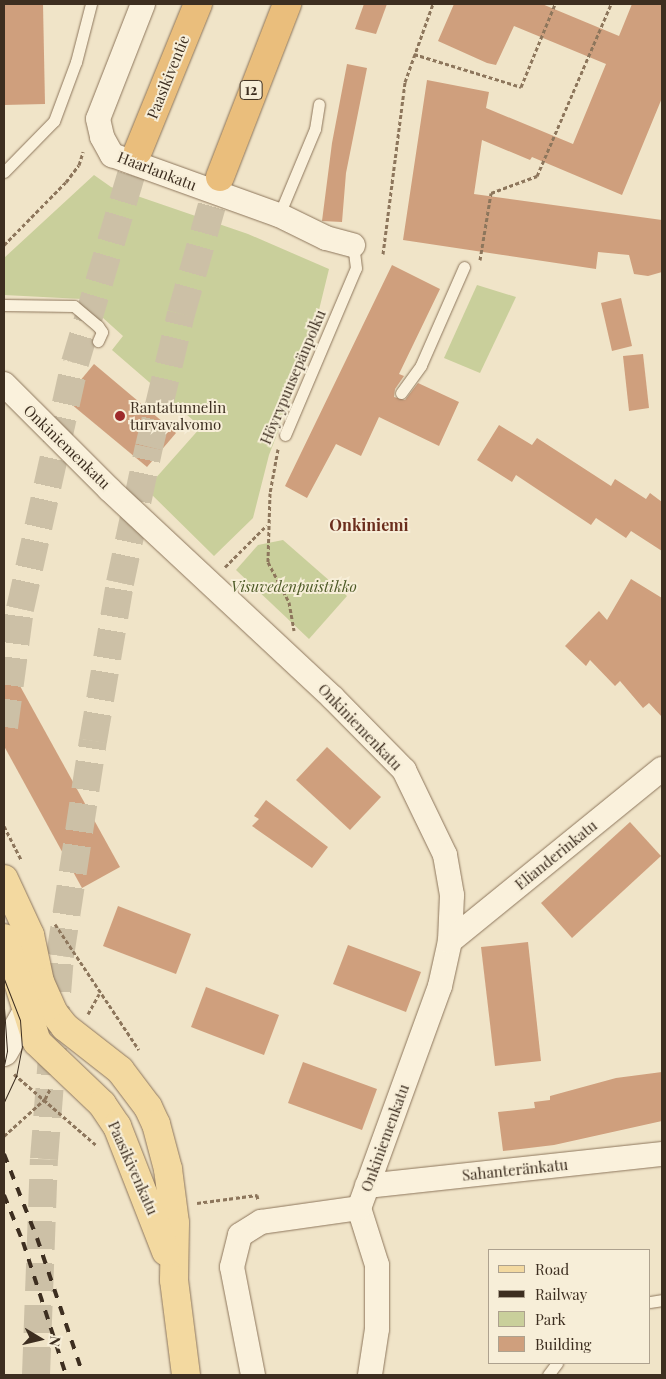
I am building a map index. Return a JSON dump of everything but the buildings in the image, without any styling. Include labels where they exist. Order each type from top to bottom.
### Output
[{"type":"highway","points":[[165,81],[184,4]]},
{"type":"highway","name":"Paasikiventie","points":[[138,151],[198,4]]},
{"type":"highway","name":"12","points":[[220,177],[287,4]]},
{"type":"main road","name":"Paasikivenkatu","points":[[4,879],[24,920],[47,1001],[120,1070],[148,1107],[168,1169],[174,1223],[174,1280],[186,1375]]},
{"type":"main road","name":"Paasikivenkatu","points":[[5,943],[15,1014],[31,1029],[44,1051],[102,1104],[117,1126],[159,1229],[174,1280]]},
{"type":"main road","points":[[4,982],[5,943]]},
{"type":"main road","points":[[4,1052],[34,952]]},
{"type":"main road","points":[[15,1014],[74,1025]]},
{"type":"main road","points":[[4,1057],[22,1050],[44,1051]]},
{"type":"street","name":"Haarlankatu","points":[[143,4],[98,119],[102,137],[112,155],[279,215],[304,230],[353,245]]},
{"type":"street","name":"Onkiniemenkatu","points":[[4,384],[110,490],[282,650],[404,770],[445,855],[452,895],[450,940],[440,986],[363,1197],[377,1265],[377,1329],[370,1375]]},
{"type":"street","name":"Elianderinkatu","points":[[450,940],[662,769]]},
{"type":"street","name":"Sahanteränkatu","points":[[363,1197],[662,1154]]},
{"type":"street","name":"Onkiniemenkatu","points":[[252,1375],[232,1267],[240,1235],[261,1222],[363,1197]]},
{"type":"lane","points":[[4,172],[54,121],[76,62],[91,4]]},
{"type":"lane","points":[[279,215],[315,129],[319,104]]},
{"type":"lane","name":"Höyrypuusepänpolku","points":[[285,435],[356,268],[353,245]]},
{"type":"lane","points":[[401,393],[421,365],[464,267]]},
{"type":"lane","points":[[4,306],[74,306],[98,326],[102,332],[98,341]]},
{"type":"lane","points":[[548,1375],[556,1364]]},
{"type":"path","points":[[383,254],[405,82],[433,4]]},
{"type":"path","points":[[414,54],[521,87],[555,4]]},
{"type":"path","points":[[478,269],[491,193],[537,176],[611,4]]},
{"type":"path","points":[[4,245],[66,182],[82,156]]},
{"type":"path","name":"Höyrypuusepänpolku","points":[[282,650],[294,635],[295,621],[289,602],[268,562],[267,524],[275,458],[285,435]]},
{"type":"path","points":[[225,567],[267,524]]},
{"type":"path","points":[[74,1025],[99,994],[81,967]]},
{"type":"path","points":[[4,1136],[45,1100],[20,1080]]},
{"type":"path","points":[[196,1203],[258,1195]]},
{"type":"green space","points":[[94,175],[111,187],[248,234],[329,269],[308,355],[269,455],[253,518],[214,556],[146,489],[201,427],[112,350],[123,336],[82,299],[4,295],[4,258]]},
{"type":"green space","points":[[477,285],[516,297],[480,373],[444,358]]},
{"type":"green space","name":"Visuvedenpuistikko","points":[[283,540],[347,596],[309,639],[236,570],[258,545]]},
{"type":"tunnel","points":[[4,727],[20,609],[75,363],[138,151]]},
{"type":"tunnel","points":[[36,1375],[44,1159],[60,956],[93,741],[120,583],[149,447],[181,314],[220,177]]},
{"type":"tram line","points":[[4,979],[20,1020],[22,1046],[16,1076],[4,1102]]},
{"type":"tram line","points":[[4,1008],[7,1051],[4,1065]]},
{"type":"railway","points":[[4,1154],[37,1238],[83,1375]]},
{"type":"railway","points":[[4,1195],[23,1242],[66,1375]]},
{"type":"place","name":"Rantatunnelin turvavalvomo","points":[[120,416]]},
{"type":"district","name":"Onkiniemi","points":[[369,525]]}]
